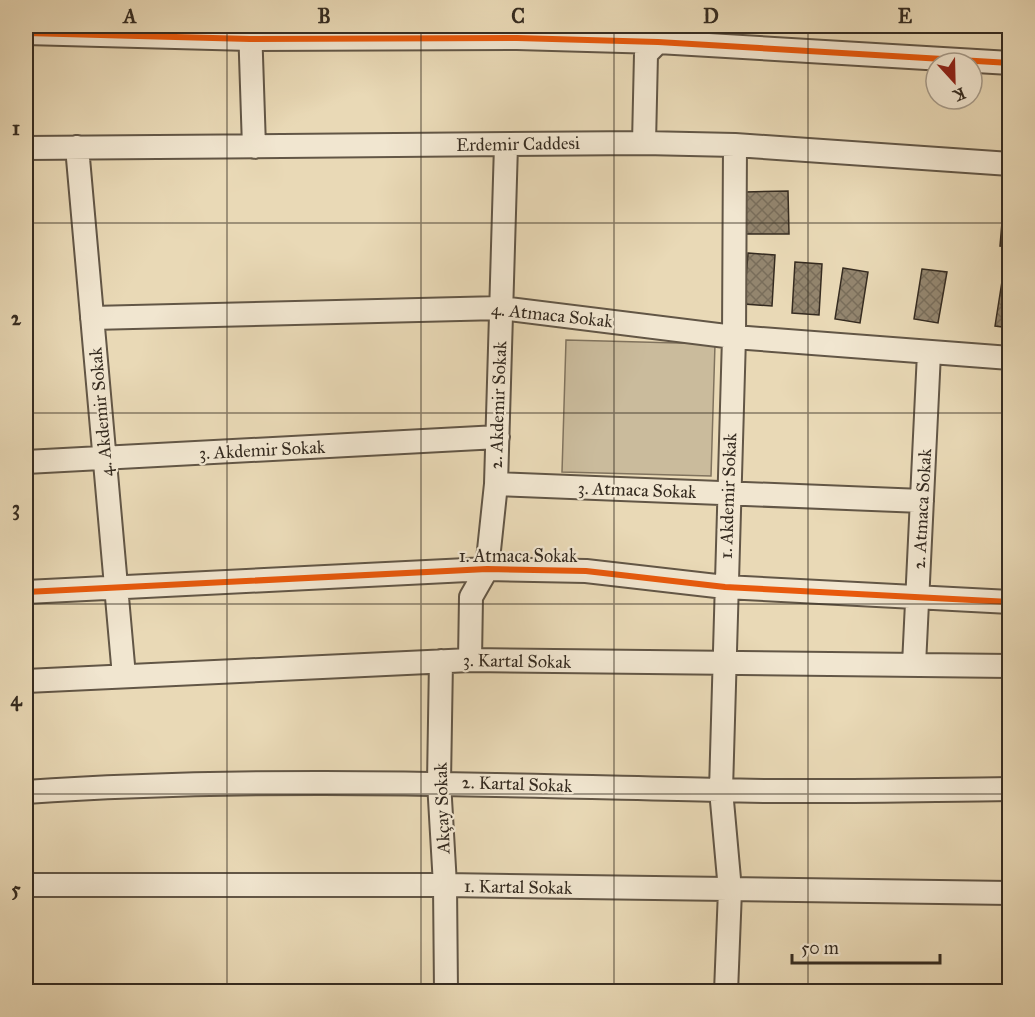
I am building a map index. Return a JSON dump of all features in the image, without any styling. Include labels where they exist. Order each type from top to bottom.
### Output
[{"type":"street","points":[[26,33],[53,30],[664,34],[1010,63]]},
{"type":"street","points":[[250,32],[254,147]]},
{"type":"street","points":[[644,143],[646,54],[664,34]]},
{"type":"street","name":"Erdemir Caddesi","points":[[26,148],[644,143],[735,145],[1010,164]]},
{"type":"street","name":"2. Akdemir Sokak","points":[[470,660],[471,597],[487,569],[496,484],[506,145]]},
{"type":"street","name":"1. Akdemir Sokak","points":[[726,992],[730,890],[721,790],[725,587],[734,337],[735,145]]},
{"type":"street","name":"4. Akdemir Sokak","points":[[77,147],[124,676]]},
{"type":"street","name":"4. Atmaca Sokak","points":[[92,318],[501,308],[734,337],[1010,358]]},
{"type":"street","name":"2. Atmaca Sokak","points":[[914,665],[929,353]]},
{"type":"street","name":"3. Akdemir Sokak","points":[[26,462],[498,437]]},
{"type":"street","name":"3. Atmaca Sokak","points":[[496,484],[922,501]]},
{"type":"street","name":"1. Atmaca Sokak","points":[[26,592],[487,569],[586,571],[725,587],[1010,602]]},
{"type":"street","name":"3. Kartal Sokak","points":[[26,681],[470,660],[1010,666]]},
{"type":"street","name":"Akçay Sokak","points":[[441,661],[440,782],[445,885],[446,992]]},
{"type":"street","name":"2. Kartal Sokak","points":[[26,792],[106,787],[440,782],[721,790],[1010,789]]},
{"type":"street","name":"1. Kartal Sokak","points":[[26,885],[445,885],[1010,893]]},
{"type":"shaded area","points":[[566,340],[715,344],[711,476],[562,472]]},
{"type":"building","points":[[788,191],[789,234],[745,234],[745,192]]},
{"type":"building","points":[[1004,199],[1010,200],[1010,247],[1000,246]]},
{"type":"building","points":[[748,253],[775,255],[772,306],[744,304]]},
{"type":"building","points":[[795,262],[822,264],[819,315],[792,313]]},
{"type":"building","points":[[843,268],[868,272],[860,323],[835,319]]},
{"type":"building","points":[[922,269],[947,272],[938,323],[914,319]]},
{"type":"building","points":[[1003,275],[1010,276],[1010,328],[995,326]]},
{"type":"cycle path","points":[[26,33],[250,39],[517,38],[658,42],[1010,63]]},
{"type":"cycle path","points":[[26,592],[487,569],[586,571],[725,587],[1010,602]]}]
